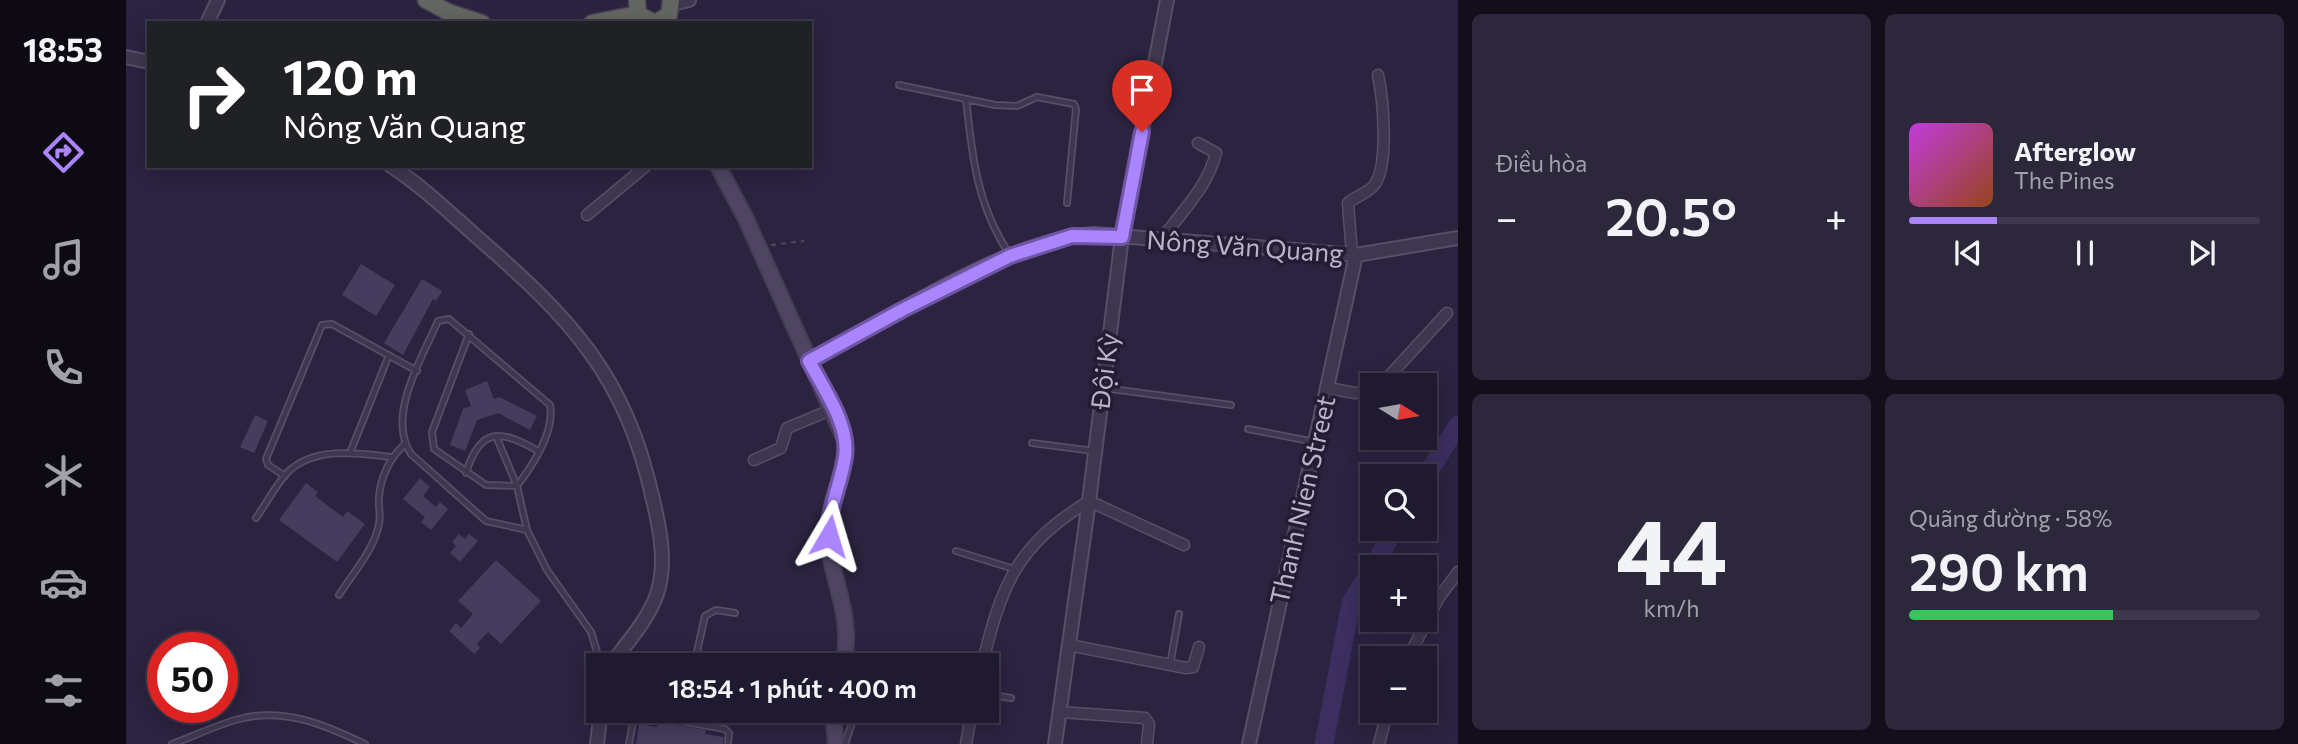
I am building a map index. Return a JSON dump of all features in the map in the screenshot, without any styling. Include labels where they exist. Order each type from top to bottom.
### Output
[{"type":"highway","points":[[426,0],[450,6],[478,21]]},
{"type":"highway","points":[[660,21],[669,15],[671,2]]},
{"type":"highway","points":[[598,21],[638,7],[657,21]]},
{"type":"main road","points":[[719,168],[759,247],[832,408],[846,450],[828,525],[847,632],[844,653]]},
{"type":"main road","points":[[834,723],[836,744]]},
{"type":"street","points":[[208,21],[218,0]]},
{"type":"street","points":[[671,2],[690,0]]},
{"type":"street","name":"Đội Kỳ","points":[[1055,744],[1090,501],[1122,237],[1167,0]]},
{"type":"street","points":[[126,57],[147,62]]},
{"type":"street","points":[[1354,255],[1348,203],[1370,190],[1380,172],[1383,117],[1378,75]]},
{"type":"street","points":[[1161,241],[1195,199],[1209,175],[1216,153],[1198,143]]},
{"type":"street","points":[[397,168],[490,248],[579,334],[603,368],[633,430],[655,510],[661,570],[657,592],[649,612],[619,653]]},
{"type":"street","points":[[587,215],[644,168]]},
{"type":"street","name":"Nông Văn Quang","points":[[809,361],[902,310],[1010,256],[1072,236],[1122,237],[1354,255],[1458,238]]},
{"type":"street","name":"Thanh Nien Street","points":[[1250,744],[1328,388],[1354,255]]},
{"type":"street","points":[[1392,373],[1447,313]]},
{"type":"street","points":[[1328,388],[1360,392]]},
{"type":"street","points":[[754,460],[781,449],[786,428],[832,408]]},
{"type":"street","points":[[985,653],[995,615],[1014,569],[1046,531],[1090,501],[1184,545]]},
{"type":"street","points":[[1414,646],[1438,599],[1458,572]]},
{"type":"street","points":[[1069,645],[1193,667],[1199,647]]},
{"type":"street","points":[[1060,712],[1145,718],[1149,724],[1147,744]]},
{"type":"street","points":[[597,744],[599,723]]},
{"type":"street","points":[[966,744],[970,723]]},
{"type":"street","points":[[1379,744],[1385,723]]},
{"type":"lane","points":[[899,85],[965,99],[1017,106],[1037,97],[1074,104],[1076,109],[1067,203]]},
{"type":"lane","points":[[965,99],[974,172],[982,203],[995,233],[1010,256]]},
{"type":"lane","points":[[517,486],[538,451],[551,422],[550,405],[469,334],[449,319],[438,321],[404,410],[404,444],[411,454],[486,521],[527,530]]},
{"type":"lane","points":[[285,476],[268,466],[266,459],[322,325],[332,324],[417,371]]},
{"type":"lane","points":[[469,334],[449,380],[431,441],[439,455],[486,485],[517,486]]},
{"type":"lane","points":[[350,453],[389,355]]},
{"type":"lane","points":[[1103,388],[1231,405]]},
{"type":"lane","points":[[1248,429],[1316,442]]},
{"type":"lane","points":[[466,473],[475,449],[481,442],[496,436],[513,436],[538,451]]},
{"type":"lane","points":[[496,436],[517,486],[527,530],[547,570],[591,632],[597,653]]},
{"type":"lane","points":[[1032,443],[1096,451]]},
{"type":"lane","points":[[339,595],[371,546],[380,523],[379,496],[384,472],[392,457],[404,444]]},
{"type":"lane","points":[[256,518],[285,476],[306,459],[350,453],[392,457]]},
{"type":"lane","points":[[956,551],[1014,569]]},
{"type":"lane","points":[[697,653],[705,616],[716,610],[735,613]]},
{"type":"lane","points":[[1170,665],[1179,614]]},
{"type":"lane","points":[[999,696],[1011,698]]},
{"type":"lane","points":[[172,744],[241,719],[275,715],[296,716],[365,744]]},
{"type":"lane","points":[[629,744],[633,722],[642,715],[725,729],[729,733],[728,744]]},
{"type":"lane","points":[[845,744],[852,723]]},
{"type":"path","points":[[759,247],[804,241]]},
{"type":"building","points":[[361,264],[395,285],[376,316],[342,295]]},
{"type":"building","points":[[422,279],[442,291],[436,301],[433,299],[403,355],[384,343]]},
{"type":"building","points":[[487,381],[494,399],[499,397],[537,416],[530,430],[498,413],[477,420],[465,451],[450,445],[463,409],[471,406],[465,390]]},
{"type":"building","points":[[255,415],[268,421],[254,453],[240,447]]},
{"type":"building","points":[[420,478],[430,487],[423,496],[436,507],[440,502],[448,509],[431,530],[421,522],[425,517],[403,499]]},
{"type":"building","points":[[306,483],[318,492],[315,496],[343,517],[347,511],[365,524],[337,562],[279,520]]},
{"type":"building","points":[[459,534],[465,539],[469,534],[478,541],[460,562],[450,553],[456,546],[452,542]]},
{"type":"building","points":[[496,560],[541,601],[501,644],[488,632],[477,644],[480,648],[474,654],[449,631],[456,623],[461,628],[473,614],[458,601]]},
{"type":"building","points":[[658,723],[664,723],[706,730],[705,734],[724,737],[723,744],[636,744],[639,724],[657,727]]},
{"type":"waterway","points":[[1433,464],[1458,425]]},
{"type":"waterway","points":[[1380,555],[1388,541]]},
{"type":"waterway","points":[[1324,744],[1351,603],[1360,588]]},
{"type":"route","points":[[829,536],[828,525],[845,459],[845,440],[809,361],[971,274],[1047,241],[1094,234],[1122,237],[1142,132]]}]
